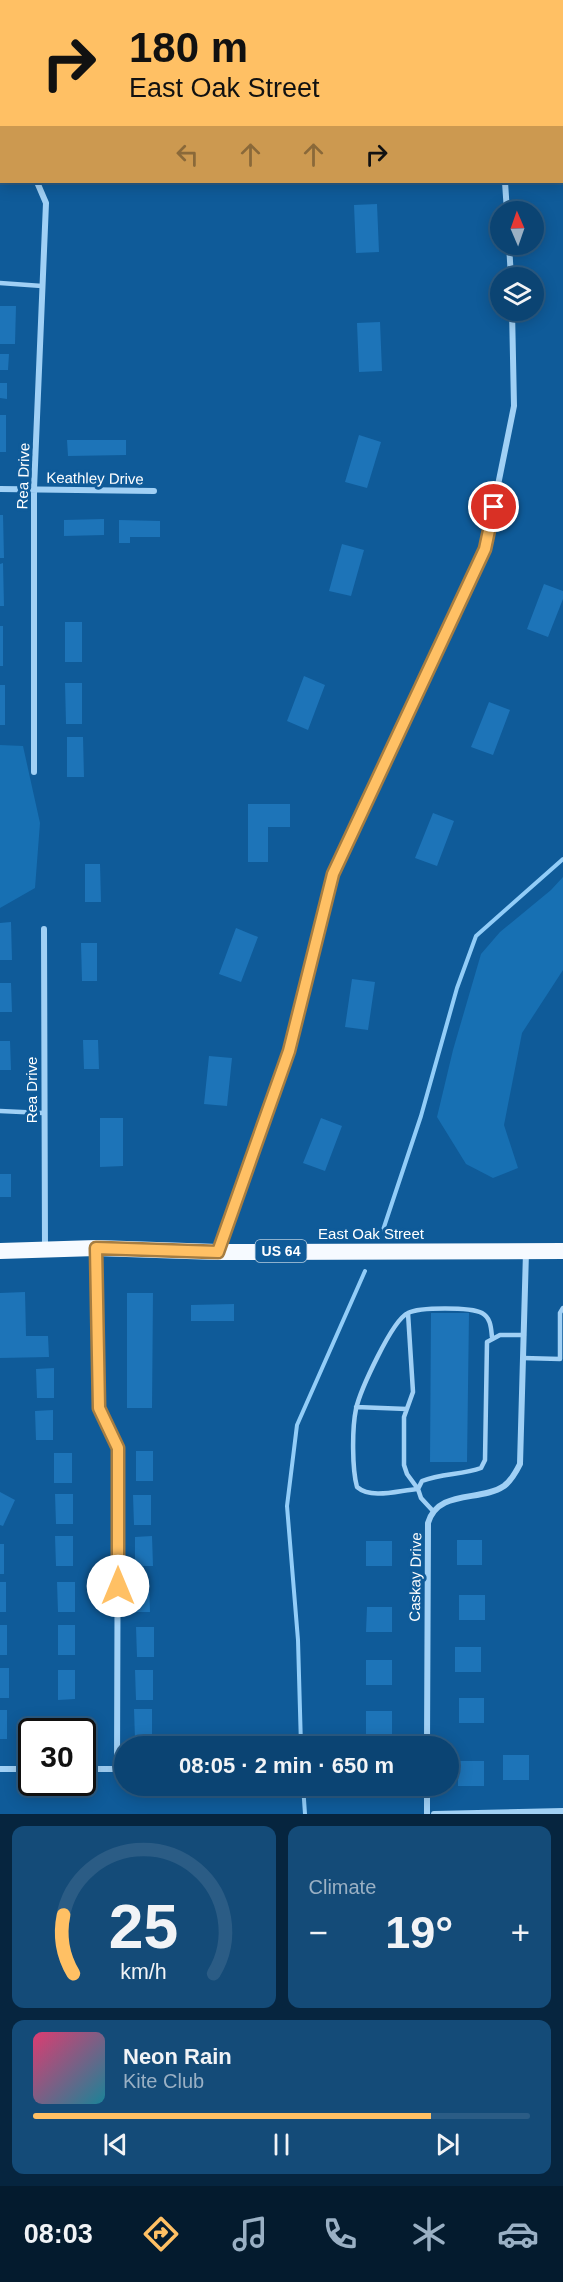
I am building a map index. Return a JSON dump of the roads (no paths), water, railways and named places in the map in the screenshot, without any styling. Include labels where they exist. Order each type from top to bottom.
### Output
[{"type":"highway","name":"East Oak Street","points":[[0,1251],[96,1248],[218,1252],[563,1251]]},
{"type":"street","name":"Rea Drive","points":[[34,772],[34,489],[46,203],[37,183]]},
{"type":"street","points":[[505,183],[506,201]]},
{"type":"street","points":[[218,1252],[289,1051],[333,874],[485,549],[514,406],[512,321]]},
{"type":"street","name":"Keathley Drive","points":[[0,489],[154,491]]},
{"type":"street","name":"Rea Drive","points":[[44,929],[45,1251]]},
{"type":"street","points":[[96,1248],[99,1408],[118,1448],[121,1736]]},
{"type":"street","points":[[433,1511],[439,1504],[503,1487],[512,1478],[520,1464],[526,1251]]},
{"type":"street","name":"Caskay Drive","points":[[427,1736],[426,1595],[428,1523],[433,1511]]},
{"type":"street","points":[[0,1769],[18,1769]]},
{"type":"street","points":[[96,1769],[114,1769]]},
{"type":"street","points":[[427,1796],[427,1814]]},
{"type":"street","points":[[434,1814],[563,1811]]},
{"type":"lane","points":[[0,283],[42,286]]},
{"type":"lane","points":[[0,1111],[43,1113]]},
{"type":"lane","points":[[523,1358],[560,1359],[560,1313],[563,1308]]},
{"type":"lane","points":[[418,1488],[372,1494],[363,1492],[357,1487],[356,1407],[394,1327],[408,1313],[419,1310],[460,1310],[482,1313],[488,1318],[492,1337]]},
{"type":"lane","points":[[408,1313],[413,1392],[404,1417],[404,1465],[407,1474],[418,1488],[421,1498],[433,1511]]},
{"type":"lane","points":[[418,1488],[422,1481],[434,1476],[471,1472],[481,1468],[485,1460],[487,1342],[492,1337],[524,1335]]},
{"type":"lane","points":[[356,1407],[407,1409]]},
{"type":"waterway","points":[[383,1230],[421,1116],[457,988],[476,936],[563,859]]},
{"type":"waterway","points":[[301,1736],[298,1640],[287,1506],[297,1425],[365,1271]]},
{"type":"waterway","points":[[304,1796],[305,1814]]}]
